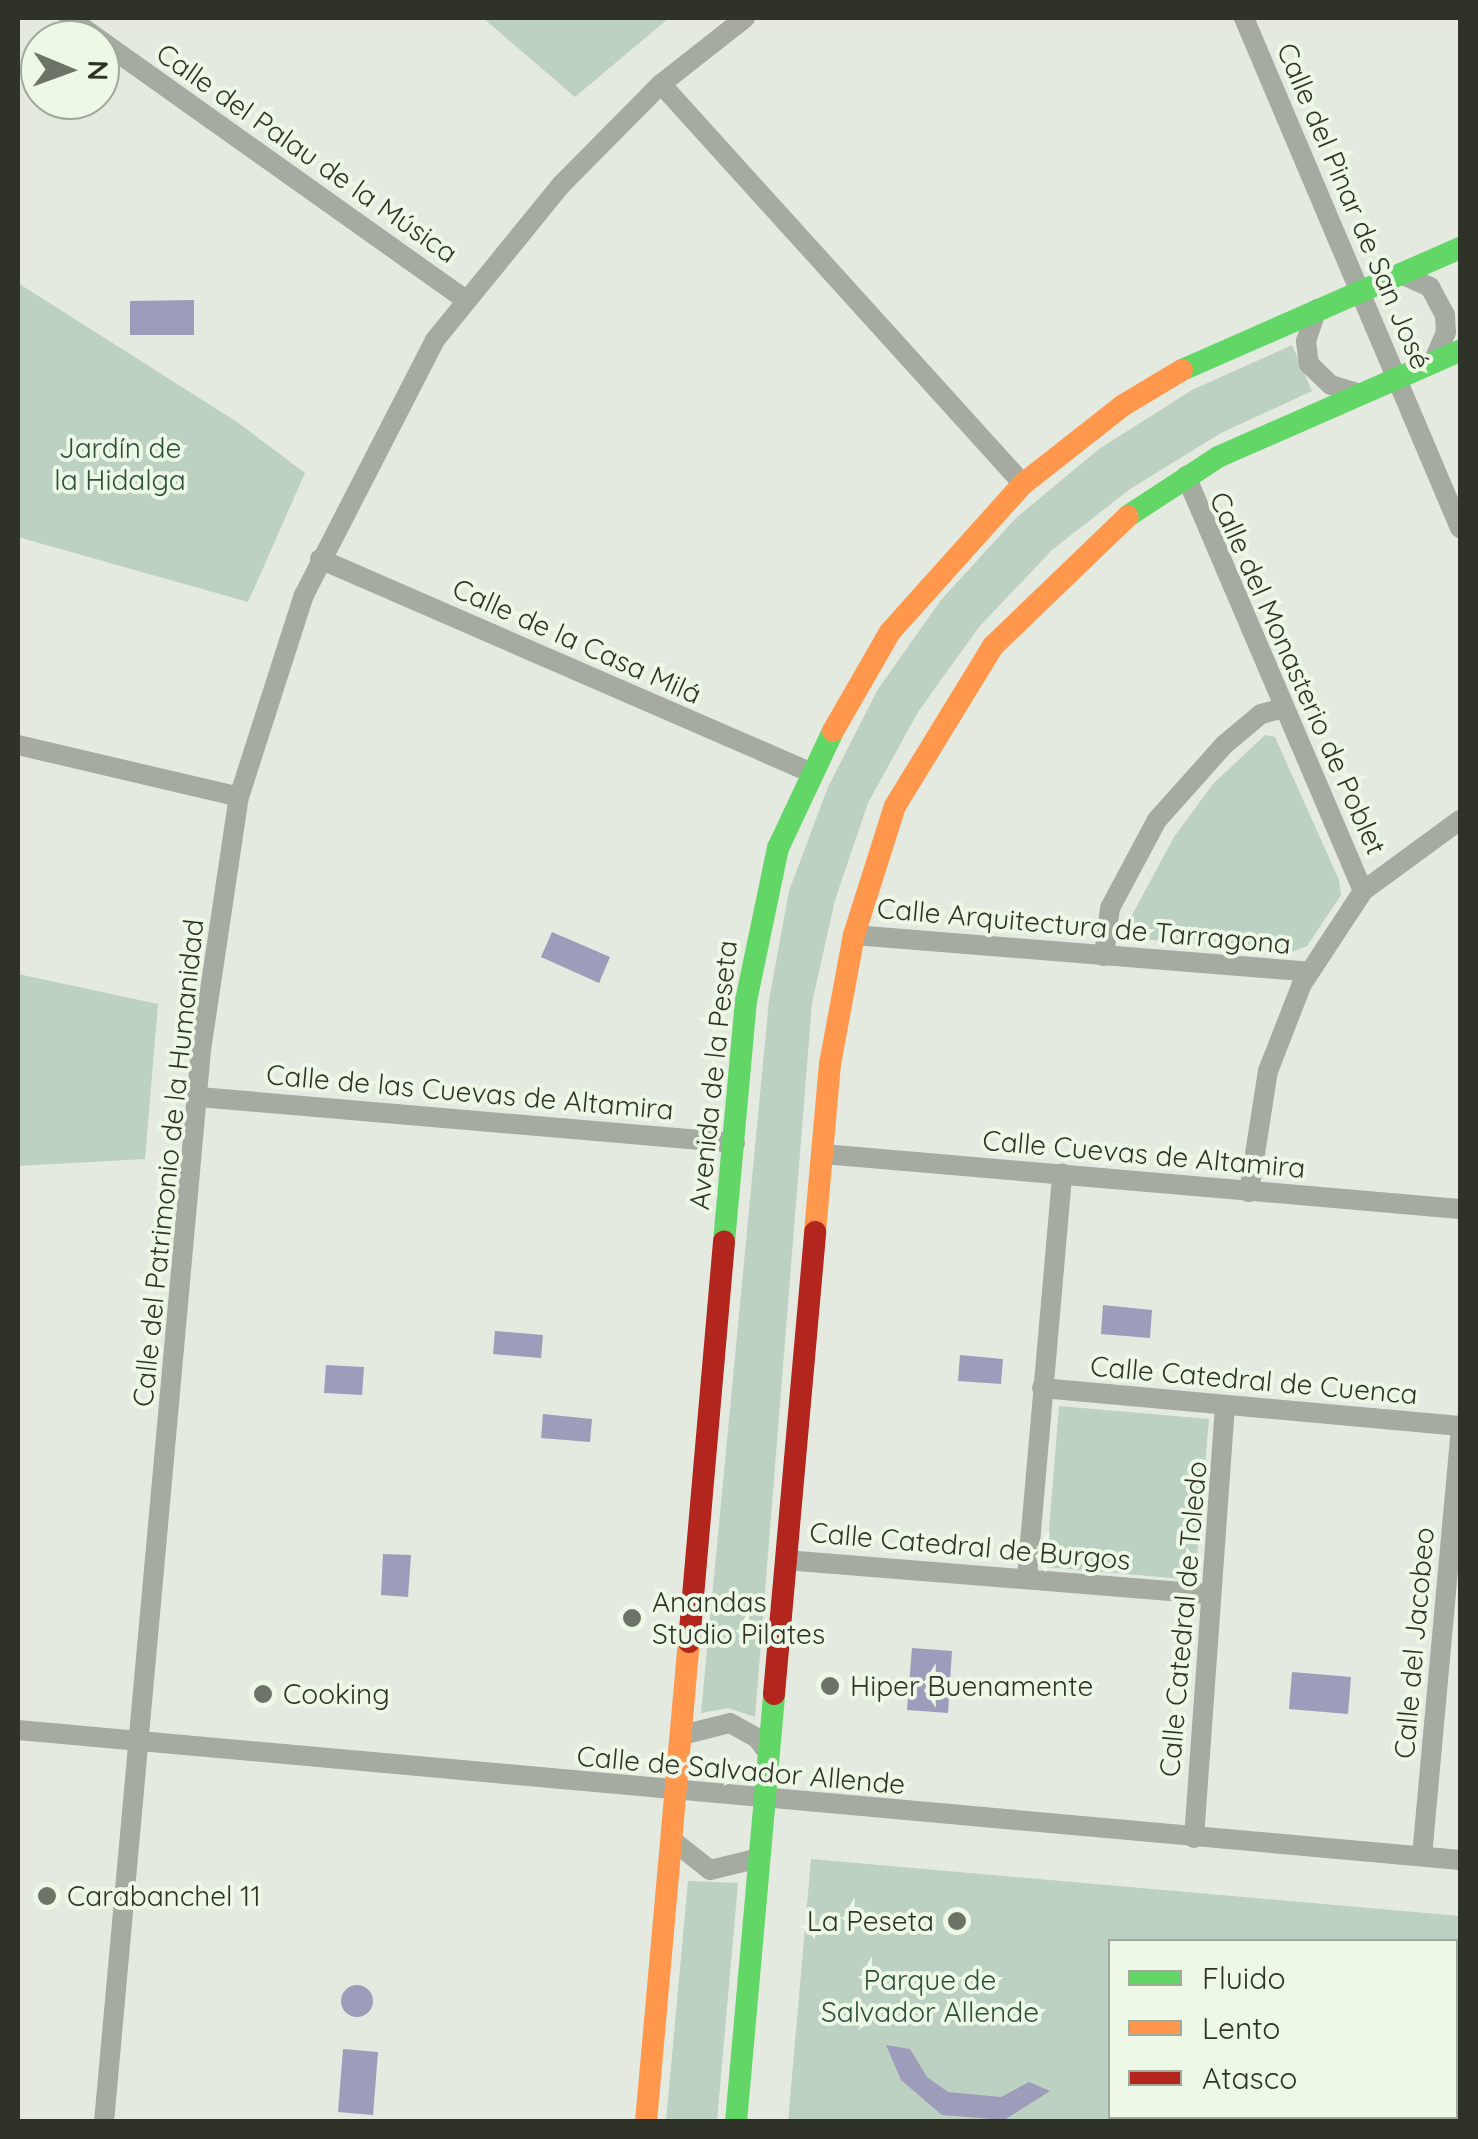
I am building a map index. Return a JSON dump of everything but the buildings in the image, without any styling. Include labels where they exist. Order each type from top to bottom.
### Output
[{"type":"street","name":"Calle del Palau de la Música","points":[[69,18],[464,299]]},
{"type":"street","name":"Calle del Patrimonio de la Humanidad","points":[[104,2122],[199,1097],[239,797],[320,559],[435,340],[464,299],[661,84],[744,18]]},
{"type":"street","name":"Calle del Pinar de San José","points":[[1244,18],[1460,528]]},
{"type":"street","points":[[661,84],[1023,484]]},
{"type":"street","name":"Avenida de la Peseta","points":[[646,2122],[735,1143],[760,916],[778,848],[812,773],[890,632],[1023,484],[1122,406],[1178,373],[1460,248]]},
{"type":"street","points":[[1402,274],[1430,287],[1446,315],[1446,332],[1433,362]]},
{"type":"street","points":[[1318,310],[1306,341],[1308,364],[1331,385],[1361,394]]},
{"type":"street","points":[[736,2122],[830,1064],[854,936],[894,806],[926,745],[994,646],[1070,565],[1186,476],[1460,351]]},
{"type":"street","name":"Calle del Monasterio de Poblet","points":[[1186,476],[1363,891]]},
{"type":"street","name":"Calle de la Casa Milá","points":[[320,559],[812,773]]},
{"type":"street","points":[[1104,956],[1110,908],[1158,820],[1224,745],[1261,714],[1284,708]]},
{"type":"street","points":[[18,745],[239,797]]},
{"type":"street","points":[[1249,1192],[1268,1071],[1310,972],[1363,891],[1460,820]]},
{"type":"street","name":"Calle Arquitectura de Tarragona","points":[[854,936],[1310,972]]},
{"type":"street","name":"Calle de las Cuevas de Altamira","points":[[199,1097],[735,1143]]},
{"type":"street","name":"Calle Cuevas de Altamira","points":[[824,1154],[1460,1209]]},
{"type":"street","points":[[1028,1576],[1062,1174]]},
{"type":"street","name":"Calle Catedral de Cuenca","points":[[1042,1388],[1460,1426]]},
{"type":"street","name":"Calle Catedral de Toledo","points":[[1194,1838],[1225,1405]]},
{"type":"street","name":"Calle del Jacobeo","points":[[1422,1856],[1460,1436]]},
{"type":"street","name":"Calle Catedral de Burgos","points":[[784,1560],[1028,1576],[1210,1594]]},
{"type":"street","points":[[682,1735],[730,1723],[769,1754]]},
{"type":"street","name":"Calle de Salvador Allende","points":[[18,1730],[1460,1860]]},
{"type":"street","points":[[672,1840],[710,1870],[760,1858]]},
{"type":"green space","points":[[483,18],[669,18],[575,97]]},
{"type":"green space","name":"Jardín de la Hidalga","points":[[18,283],[237,422],[305,473],[248,602],[18,537]]},
{"type":"green space","points":[[1292,345],[1312,391],[1221,433],[1130,489],[1052,550],[979,627],[918,712],[868,803],[835,900],[812,1003],[755,1717],[728,1708],[701,1713],[769,1000],[789,891],[828,787],[878,689],[941,600],[1016,518],[1099,449],[1192,390]]},
{"type":"green space","points":[[1265,735],[1275,737],[1339,880],[1341,895],[1307,946],[1289,953],[1131,938],[1124,930],[1174,837],[1213,784]]},
{"type":"green space","points":[[18,974],[158,1004],[145,1159],[18,1166]]},
{"type":"green space","points":[[1059,1406],[1209,1419],[1195,1580],[1046,1567]]},
{"type":"green space","name":"Parque de Salvador Allende","points":[[811,1859],[1460,1916],[1460,2121],[788,2122]]},
{"type":"green space","points":[[688,1881],[738,1883],[717,2121],[666,2121]]},
{"type":"water","points":[[194,300],[194,335],[130,335],[130,301]]},
{"type":"water","points":[[552,932],[610,957],[599,983],[541,957]]},
{"type":"water","points":[[1103,1305],[1152,1310],[1150,1338],[1101,1334]]},
{"type":"water","points":[[495,1331],[543,1335],[541,1358],[493,1354]]},
{"type":"water","points":[[960,1355],[1003,1359],[1001,1384],[958,1381]]},
{"type":"water","points":[[326,1365],[364,1367],[362,1395],[324,1393]]},
{"type":"water","points":[[543,1414],[592,1419],[590,1442],[541,1438]]},
{"type":"water","points":[[383,1554],[411,1555],[408,1597],[381,1595]]},
{"type":"water","points":[[912,1648],[952,1651],[948,1713],[907,1710]]},
{"type":"water","points":[[1292,1672],[1351,1677],[1348,1714],[1289,1709]]},
{"type":"water","points":[[357,1985],[368,1990],[373,2001],[368,2012],[357,2017],[346,2012],[341,2001],[346,1990]]},
{"type":"water","points":[[886,2045],[910,2049],[927,2077],[948,2092],[1001,2097],[1029,2082],[1050,2091],[1004,2120],[942,2115],[901,2080]]},
{"type":"water","points":[[343,2049],[378,2052],[373,2115],[338,2112]]},
{"type":"traffic: fast","points":[[1182,370],[1460,248]]},
{"type":"traffic: fast","points":[[1128,516],[1218,457],[1460,351]]},
{"type":"traffic: fast","points":[[724,1242],[746,1001],[778,848],[833,731]]},
{"type":"traffic: fast","points":[[736,2122],[774,1694]]},
{"type":"traffic: slow","points":[[833,731],[890,632],[1023,484],[1122,406],[1182,370]]},
{"type":"traffic: slow","points":[[815,1232],[830,1064],[854,935],[895,806],[993,646],[1128,516]]},
{"type":"traffic: slow","points":[[646,2122],[689,1642]]},
{"type":"traffic: jam","points":[[774,1694],[815,1232]]},
{"type":"traffic: jam","points":[[689,1642],[724,1242]]},
{"type":"place","name":"Anandas Studio Pilates","points":[[632,1618]]},
{"type":"place","name":"Hiper Buenamente","points":[[830,1686]]},
{"type":"place","name":"Cooking","points":[[263,1694]]},
{"type":"place","name":"Carabanchel 11","points":[[47,1896]]},
{"type":"place","name":"La Peseta","points":[[957,1921]]}]
